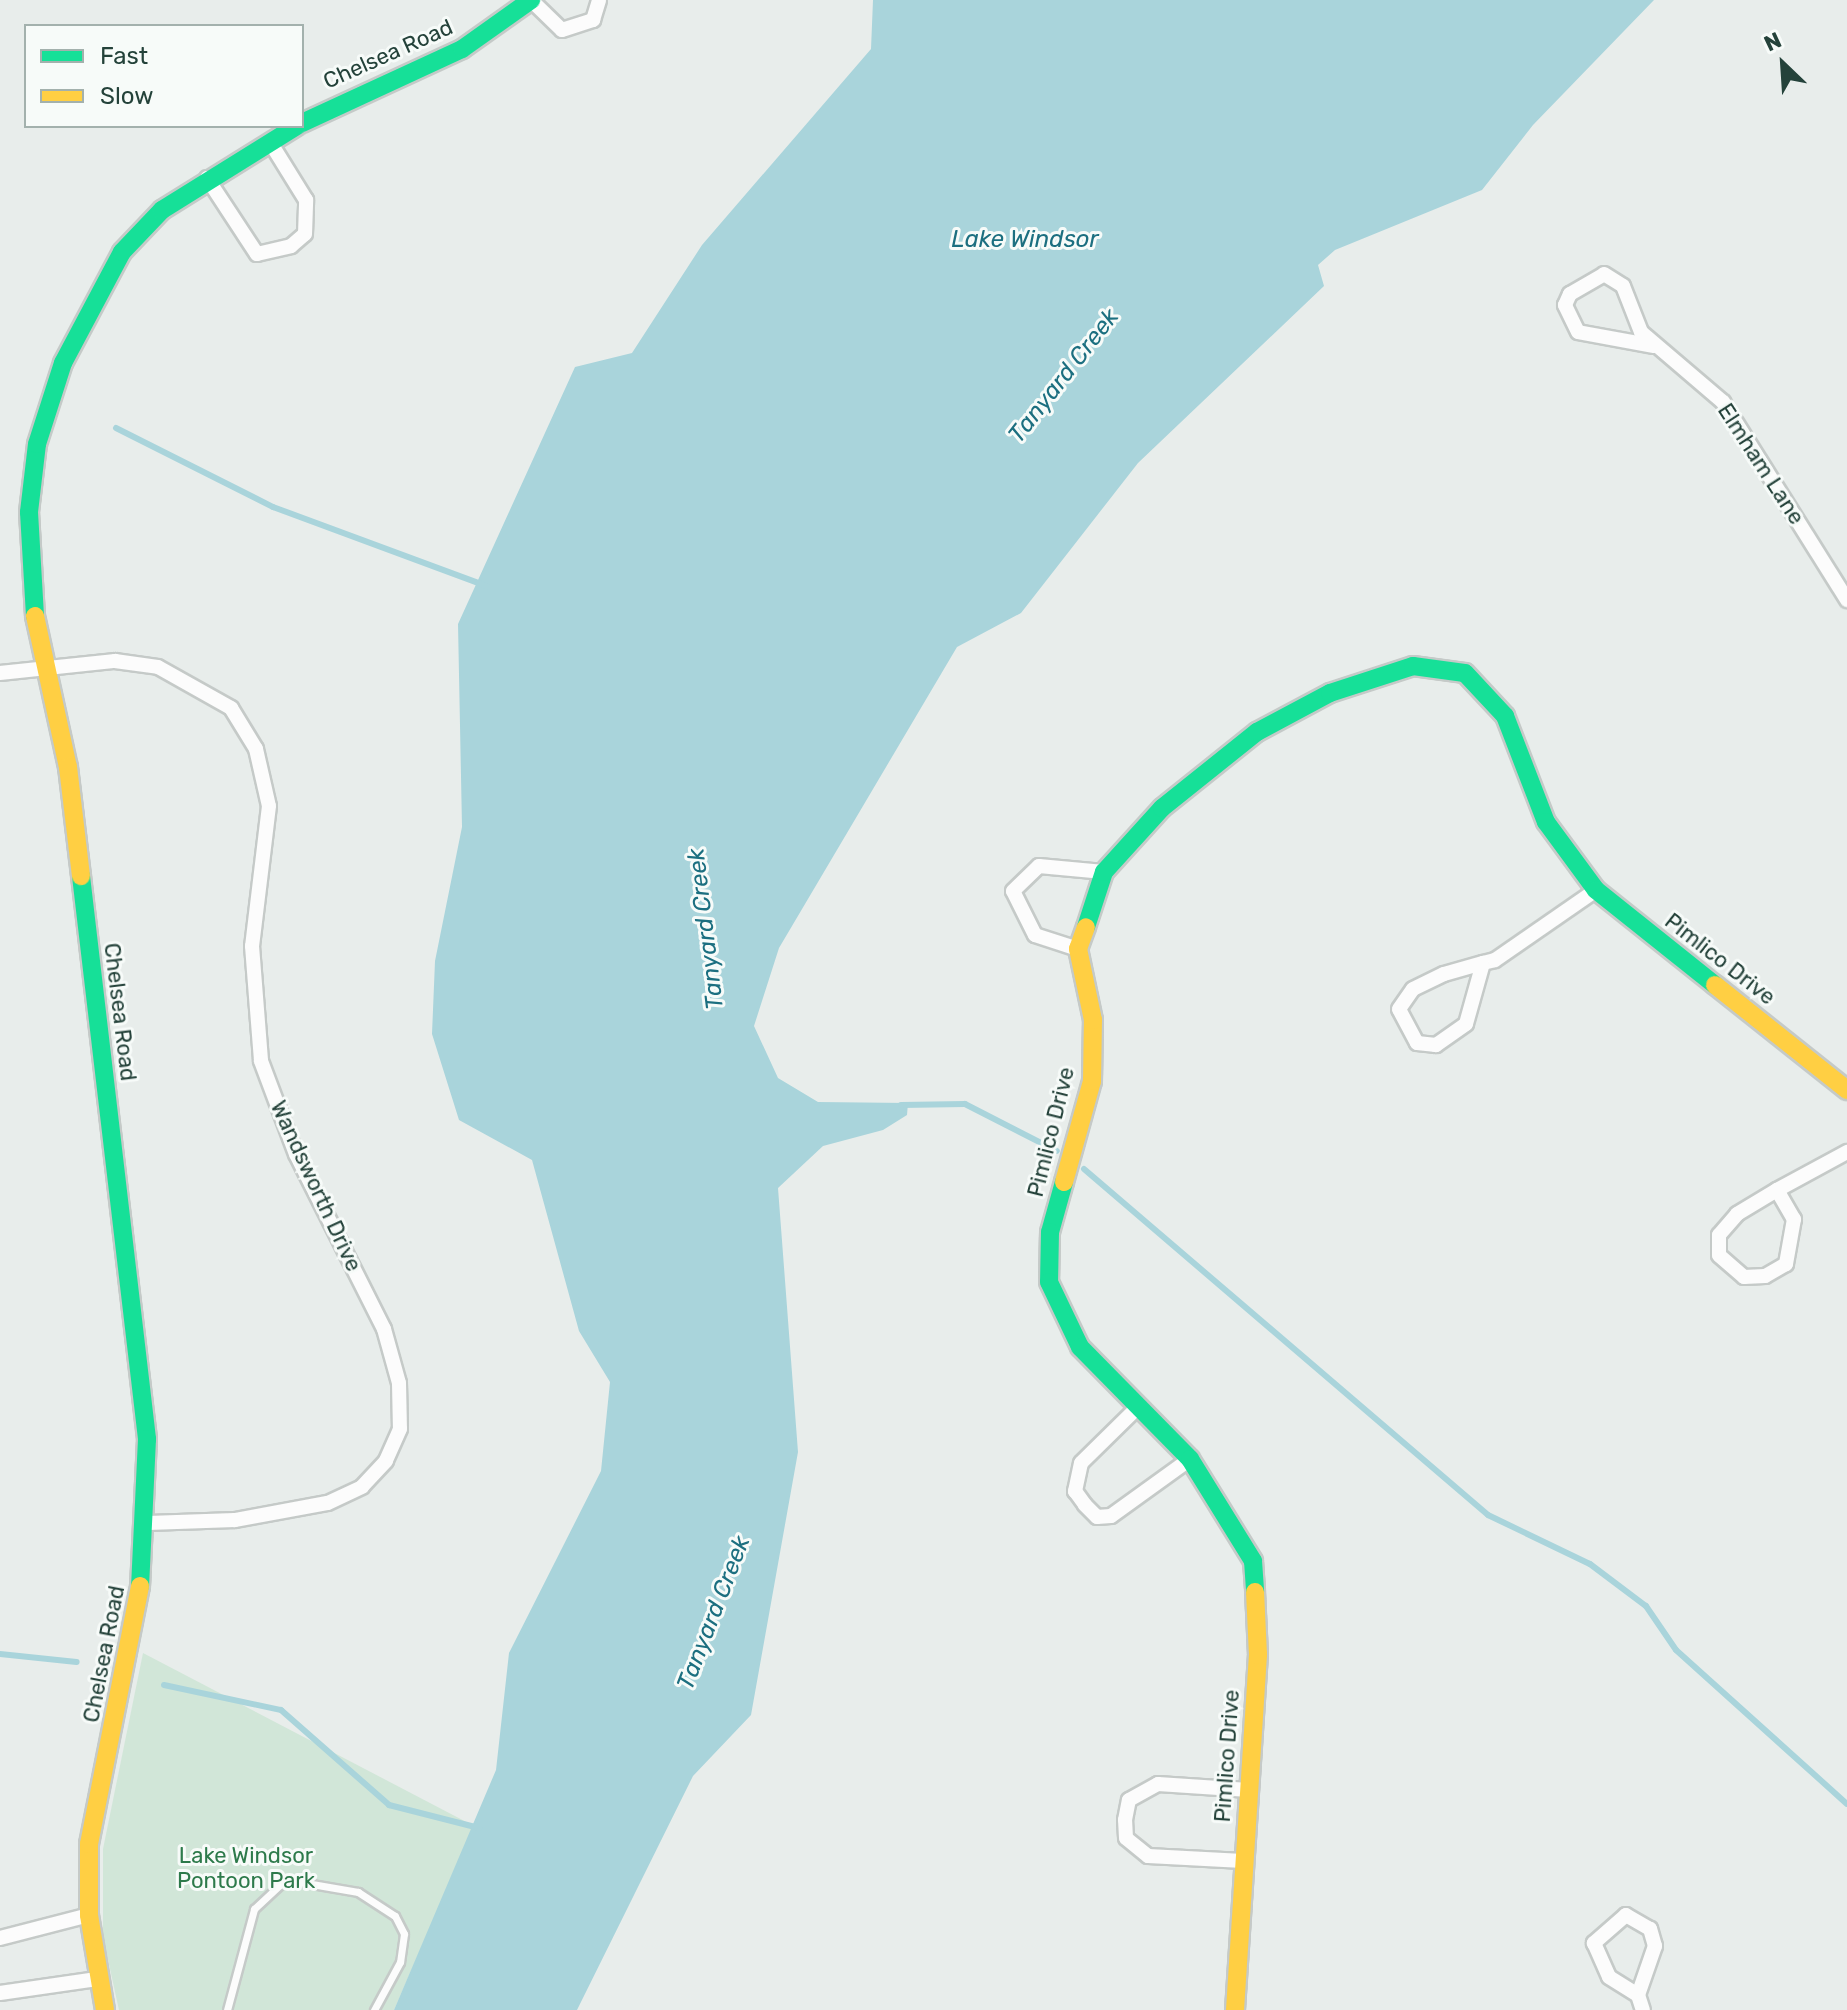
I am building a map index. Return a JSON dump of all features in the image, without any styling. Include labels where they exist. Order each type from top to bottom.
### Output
[{"type":"street","points":[[531,0],[562,30],[593,20],[599,0]]},
{"type":"street","name":"Chelsea Road","points":[[304,122],[462,49],[531,0]]},
{"type":"street","name":"Chelsea Road","points":[[105,2010],[97,1979],[89,1915],[89,1844],[139,1604],[148,1523],[146,1424],[68,767],[31,596],[29,512],[37,444],[63,363],[122,252],[162,210],[207,178],[294,128]]},
{"type":"street","points":[[207,178],[257,254],[291,246],[305,234],[306,200],[270,142]]},
{"type":"street","name":"Elmham Lane","points":[[1654,346],[1578,332],[1565,305],[1570,294],[1593,277],[1614,276],[1654,346],[1723,402],[1847,600]]},
{"type":"street","name":"Wandsworth Drive","points":[[0,673],[115,661],[158,667],[231,708],[256,749],[269,806],[252,946],[261,1061],[296,1154],[384,1329],[399,1383],[400,1429],[386,1461],[362,1487],[327,1503],[235,1520],[148,1523]]},
{"type":"street","name":"Pimlico Drive","points":[[1235,2010],[1260,1608],[1253,1561],[1190,1459],[1080,1347],[1049,1282],[1050,1232],[1092,1081],[1093,1020],[1078,949],[1104,872],[1162,808],[1257,732],[1330,693],[1413,666],[1440,666],[1487,689],[1527,764],[1546,822],[1596,890],[1847,1090]]},
{"type":"street","points":[[1078,949],[1035,935],[1013,891],[1039,866],[1104,872]]},
{"type":"street","points":[[1483,963],[1466,1024],[1436,1045],[1417,1043],[1399,1009],[1413,989],[1483,963],[1596,890]]},
{"type":"street","points":[[1777,1190],[1794,1219],[1786,1264],[1744,1277],[1719,1255],[1719,1235],[1777,1190],[1847,1152]]},
{"type":"street","points":[[1139,1406],[1081,1463],[1075,1491],[1085,1505],[1097,1517],[1111,1516],[1190,1459]]},
{"type":"street","points":[[1243,1861],[1148,1856],[1126,1838],[1125,1820],[1129,1800],[1158,1784],[1249,1790]]},
{"type":"street","points":[[0,1938],[89,1915]]},
{"type":"street","points":[[1626,1915],[1650,1929],[1655,1946],[1640,2003],[1609,1977],[1594,1943],[1626,1915]]},
{"type":"street","points":[[0,1993],[97,1979]]},
{"type":"lane","points":[[227,2010],[254,1909],[281,1884],[300,1882],[358,1892],[395,1916],[404,1934],[400,1962],[374,2010]]},
{"type":"green space","name":"Lake Windsor Pontoon Park","points":[[143,1653],[474,1826],[394,2010],[119,2010],[103,1937],[103,1849]]},
{"type":"water","name":"Lake Windsor","points":[[873,0],[1654,0],[1533,125],[1482,190],[1335,250],[1318,265],[1324,286],[1138,463],[1021,613],[957,647],[779,948],[754,1026],[778,1078],[818,1102],[908,1103],[907,1115],[883,1130],[823,1146],[778,1188],[798,1452],[751,1715],[693,1776],[577,2010],[394,2010],[496,1770],[509,1653],[601,1471],[610,1382],[579,1331],[532,1160],[459,1120],[432,1034],[435,961],[462,827],[458,624],[575,367],[632,353],[702,245],[871,49]]},
{"type":"waterway","points":[[116,428],[273,507],[487,586]]},
{"type":"waterway","points":[[901,1105],[965,1104],[1057,1151]]},
{"type":"waterway","points":[[1084,1169],[1488,1515],[1590,1564],[1646,1606],[1676,1650],[1847,1804]]},
{"type":"waterway","points":[[0,1654],[77,1662]]},
{"type":"waterway","points":[[164,1685],[281,1710],[389,1805],[479,1828]]},
{"type":"traffic: fast","points":[[304,122],[462,49],[531,0]]},
{"type":"traffic: fast","points":[[35,616],[29,512],[37,444],[63,363],[122,252],[162,210],[294,128]]},
{"type":"traffic: fast","points":[[1086,927],[1104,872],[1162,808],[1257,732],[1330,693],[1413,666],[1465,673],[1505,716],[1546,822],[1596,890],[1715,985]]},
{"type":"traffic: fast","points":[[81,876],[147,1439],[140,1586]]},
{"type":"traffic: fast","points":[[1064,1182],[1050,1232],[1049,1282],[1080,1347],[1190,1459],[1253,1561],[1255,1592]]},
{"type":"traffic: slow","points":[[35,616],[68,767],[81,876]]},
{"type":"traffic: slow","points":[[1064,1182],[1092,1081],[1093,1020],[1078,949],[1086,927]]},
{"type":"traffic: slow","points":[[1715,985],[1847,1090]]},
{"type":"traffic: slow","points":[[105,2010],[89,1915],[89,1844],[140,1586]]},
{"type":"traffic: slow","points":[[1235,2010],[1258,1655],[1255,1592]]},
{"type":"water label","name":"Tanyard Creek","points":[[1064,376]]},
{"type":"water label","name":"Tanyard Creek","points":[[706,929]]},
{"type":"water label","name":"Tanyard Creek","points":[[714,1613]]}]
